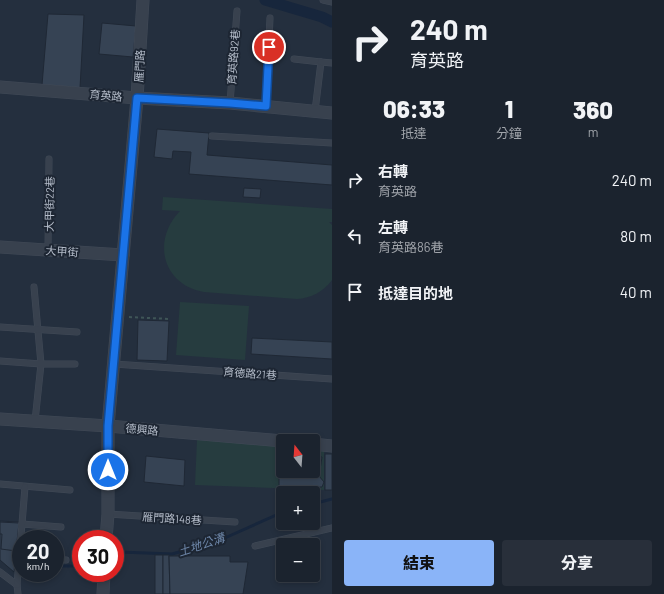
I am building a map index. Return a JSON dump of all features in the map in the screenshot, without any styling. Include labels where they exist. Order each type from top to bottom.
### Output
[{"type":"street","name":"雁門路","points":[[107,530],[108,426],[137,98],[143,0]]},
{"type":"street","name":"育英路","points":[[0,87],[137,98],[230,103],[332,113]]},
{"type":"street","name":"大甲街","points":[[0,247],[123,255]]},
{"type":"street","name":"德興路","points":[[0,419],[108,426],[276,440]]},
{"type":"street","points":[[320,445],[332,446]]},
{"type":"street","points":[[103,594],[104,582]]},
{"type":"lane","points":[[323,0],[331,1]]},
{"type":"lane","name":"育英路92巷","points":[[230,103],[237,12]]},
{"type":"lane","points":[[266,106],[270,18]]},
{"type":"lane","points":[[294,59],[332,63]]},
{"type":"lane","points":[[315,111],[321,62]]},
{"type":"lane","points":[[212,136],[332,143]]},
{"type":"lane","name":"大甲街22巷","points":[[48,250],[49,159]]},
{"type":"lane","points":[[34,287],[41,364],[35,421]]},
{"type":"lane","points":[[0,327],[77,332]]},
{"type":"lane","points":[[0,361],[41,364],[75,364]]},
{"type":"lane","name":"育德路21巷","points":[[114,364],[332,379]]},
{"type":"lane","points":[[0,484],[70,490]]},
{"type":"lane","points":[[22,530],[25,487]]},
{"type":"lane","name":"雁門路148巷","points":[[108,514],[235,522]]},
{"type":"lane","points":[[22,524],[61,526]]},
{"type":"lane","points":[[255,546],[332,528]]},
{"type":"lane","points":[[0,572],[17,585]]},
{"type":"lane","points":[[17,582],[18,594]]},
{"type":"path","points":[[118,316],[170,319]]},
{"type":"green space","points":[[163,197],[332,209],[332,222],[329,222],[332,225],[332,280],[325,288],[316,294],[297,299],[204,292],[190,288],[179,281],[171,271],[166,260],[164,248],[166,235],[171,223],[180,211],[162,210]]},
{"type":"green space","points":[[180,302],[249,306],[245,360],[176,355]]},
{"type":"green space","points":[[197,440],[276,445],[276,478],[320,478],[320,448],[324,448],[324,490],[320,490],[320,486],[276,486],[276,488],[195,485]]},
{"type":"building","points":[[48,14],[84,15],[80,88],[42,85]]},
{"type":"building","points":[[102,23],[136,26],[133,57],[99,54]]},
{"type":"building","points":[[157,129],[209,133],[207,155],[332,165],[332,185],[189,174],[191,152],[173,151],[172,159],[154,157]]},
{"type":"building","points":[[244,188],[261,189],[260,198],[243,197]]},
{"type":"building","points":[[138,320],[169,321],[167,361],[137,360]]},
{"type":"building","points":[[252,338],[332,342],[332,359],[251,354]]},
{"type":"building","points":[[325,454],[332,454],[332,490],[325,490]]},
{"type":"building","points":[[146,456],[185,460],[184,486],[144,482]]},
{"type":"building","points":[[320,457],[322,457],[320,470]]},
{"type":"building","points":[[320,477],[324,482],[322,487],[279,486],[279,478]]},
{"type":"building","points":[[0,521],[19,522],[18,530],[12,530],[12,570],[0,560]]},
{"type":"building","points":[[0,522],[19,523],[18,530],[12,530],[12,550],[1,549],[2,534],[0,534]]},
{"type":"building","points":[[155,555],[163,555],[163,594],[155,594]]},
{"type":"building","points":[[163,555],[169,555],[170,594],[163,594]]},
{"type":"building","points":[[169,556],[230,556],[230,562],[248,562],[243,594],[170,594]]},
{"type":"waterway","points":[[265,0],[322,17],[332,22]]},
{"type":"waterway","name":"土地公溝","points":[[320,502],[332,499]]},
{"type":"waterway","name":"土地公溝","points":[[124,552],[172,554],[227,537],[276,515]]},
{"type":"waterway","name":"土地公溝","points":[[64,566],[72,566]]},
{"type":"route","points":[[108,470],[108,426],[137,98],[266,106],[269,47]]}]
